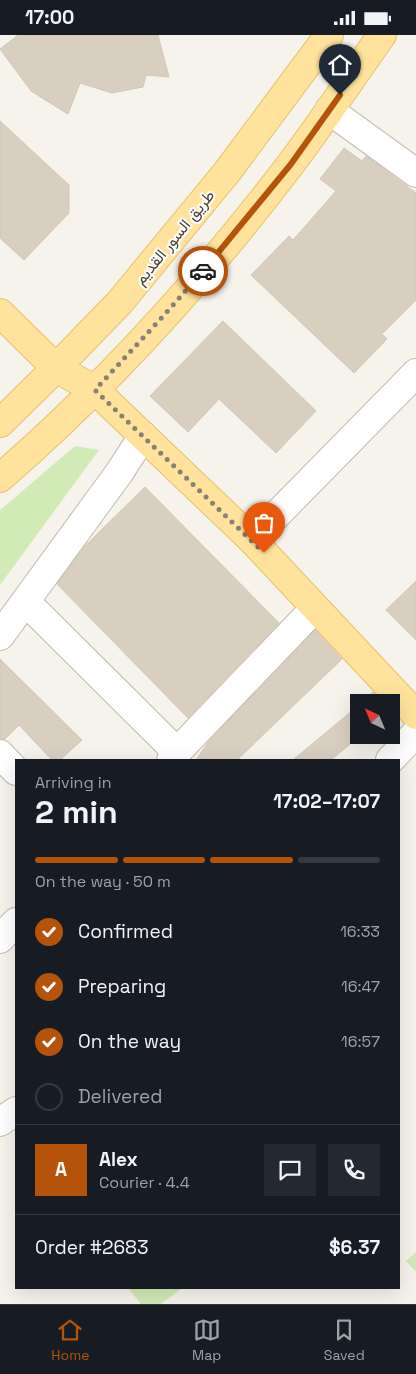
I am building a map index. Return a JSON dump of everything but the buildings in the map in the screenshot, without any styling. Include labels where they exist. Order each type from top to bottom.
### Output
[{"type":"main road","name":"طريق السور القديم","points":[[0,423],[120,302],[226,172],[329,35]]},
{"type":"main road","points":[[0,478],[47,437],[95,390],[166,313],[238,230],[291,164],[382,35]]},
{"type":"main road","points":[[0,313],[56,368],[95,390],[252,539],[416,715]]},
{"type":"street","points":[[329,110],[416,173]]},
{"type":"street","points":[[252,539],[416,373]]},
{"type":"street","points":[[0,636],[120,473],[144,436]]},
{"type":"street","points":[[26,602],[174,756],[315,608]]},
{"type":"street","points":[[391,759],[416,733]]},
{"type":"street","points":[[0,755],[15,770]]},
{"type":"street","points":[[0,939],[15,923]]},
{"type":"street","points":[[0,1122],[15,1112]]},
{"type":"green space","points":[[75,446],[99,450],[0,585],[0,510]]},
{"type":"green space","points":[[416,1252],[416,1272],[406,1261]]},
{"type":"green space","points":[[129,1289],[181,1289],[161,1304],[141,1304]]},
{"type":"way so far","points":[[203,271],[95,390],[252,539],[264,553]]},
{"type":"route","points":[[203,271],[291,164],[340,95]]}]
